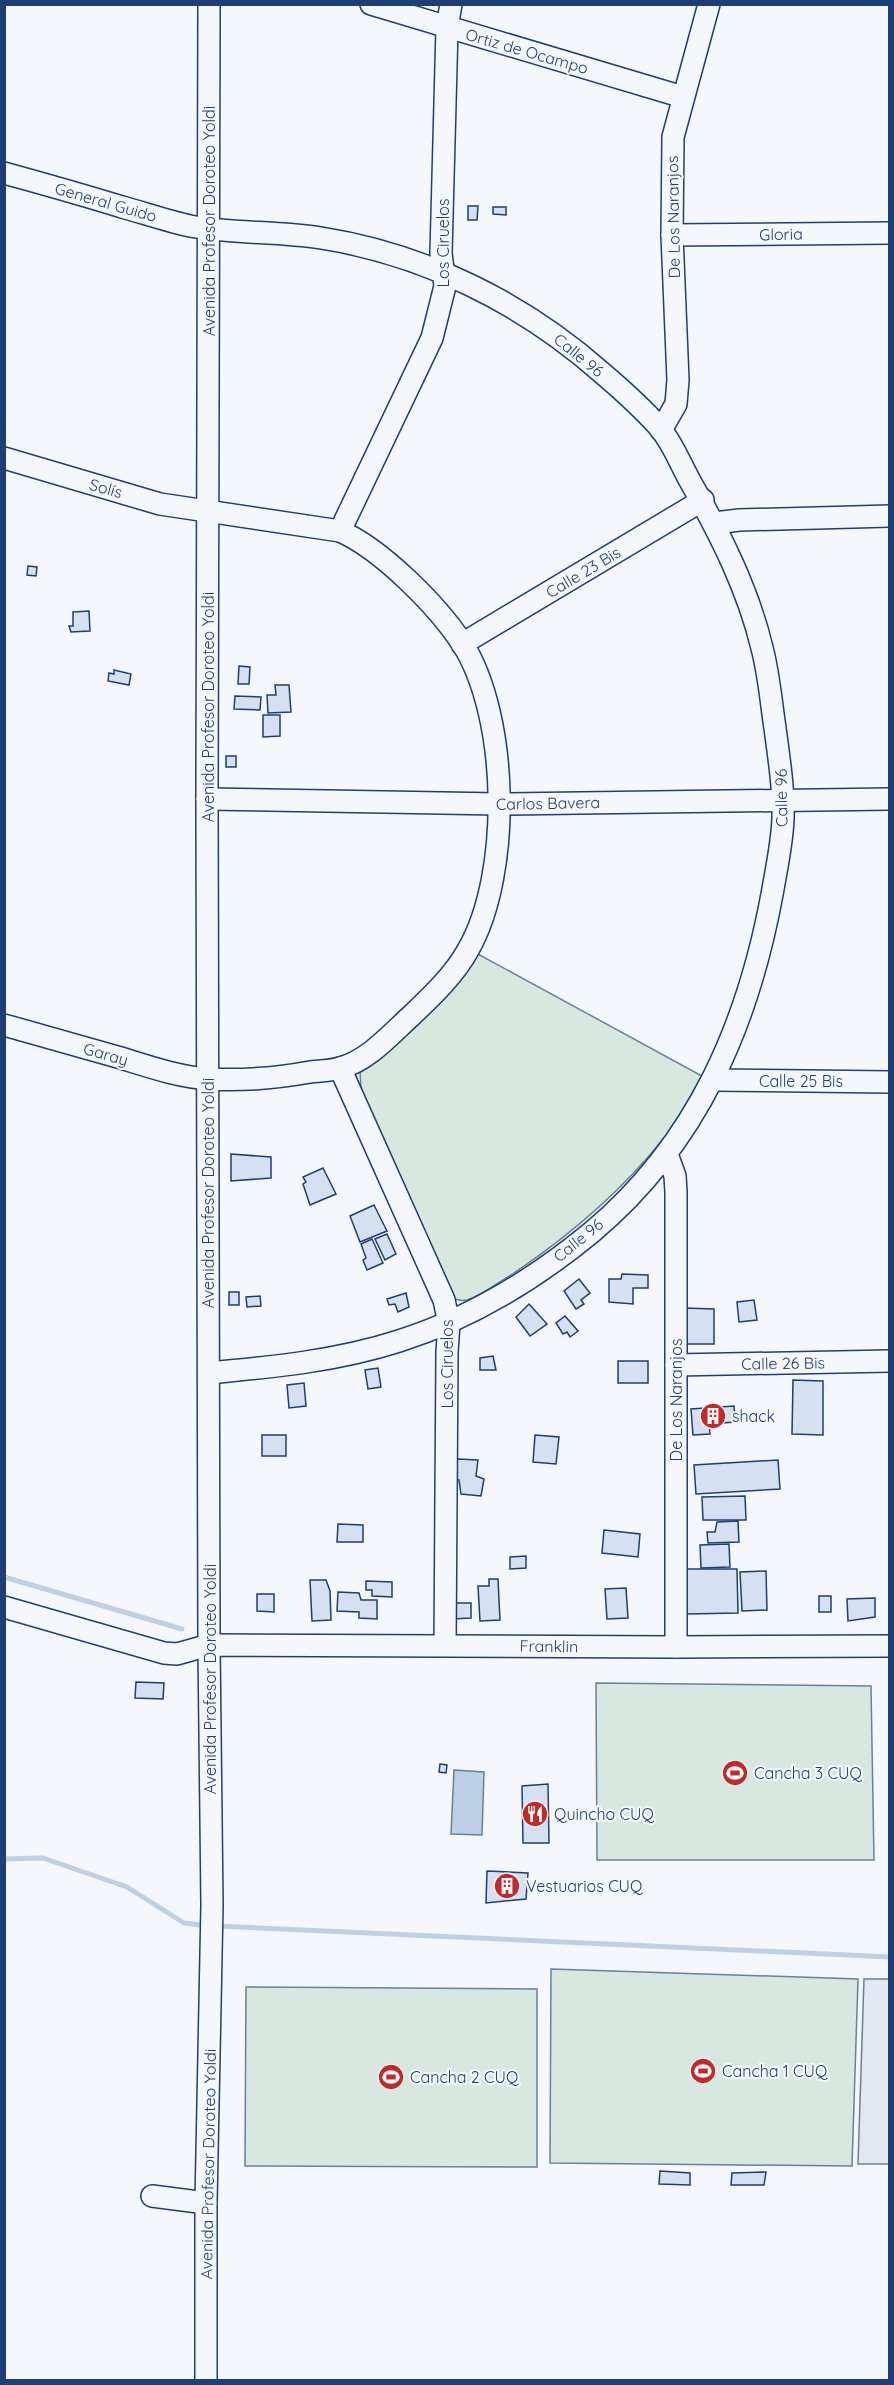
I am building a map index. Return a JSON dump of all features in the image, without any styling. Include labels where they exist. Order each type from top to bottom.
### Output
[{"type":"street","name":"Avenida Profesor Doroteo Yoldi","points":[[207,2380],[206,2203],[212,1905],[209,1645],[207,799],[209,4]]},
{"type":"street","name":"Ortiz de Ocampo","points":[[371,4],[683,97]]},
{"type":"street","name":"Los Ciruelos","points":[[340,531],[432,338],[445,286],[441,254],[447,28],[451,4]]},
{"type":"street","name":"De Los Naranjos","points":[[661,430],[676,404],[678,380],[672,235],[673,137],[709,4]]},
{"type":"street","name":"General Guido","points":[[4,173],[184,225],[208,229]]},
{"type":"street","name":"Calle 96","points":[[208,229],[318,237],[370,247],[443,272],[504,303],[554,334],[602,372],[661,430],[715,523],[752,611],[764,653],[782,777],[783,799],[783,824],[767,923],[742,1011],[713,1080],[692,1119],[667,1154],[634,1192],[562,1255],[484,1305],[449,1323],[399,1341],[328,1359],[209,1373]]},
{"type":"street","name":"Gloria","points":[[672,235],[890,233]]},
{"type":"street","name":"Solís","points":[[4,458],[160,504],[340,531]]},
{"type":"street","name":"Calle 23 Bis","points":[[462,644],[703,500]]},
{"type":"street","points":[[715,523],[739,520],[890,516]]},
{"type":"street","name":"Garay","points":[[4,1025],[172,1073],[208,1079],[279,1079],[340,1068],[362,1058],[428,1000],[469,950],[488,896],[495,863],[499,804],[498,767],[493,733],[482,689],[462,644],[437,611],[404,578],[365,546],[340,531]]},
{"type":"street","name":"Carlos Bavera","points":[[207,799],[499,804],[890,799]]},
{"type":"street","name":"Los Ciruelos","points":[[340,1068],[444,1300],[449,1323],[445,1645]]},
{"type":"street","name":"Calle 25 Bis","points":[[713,1080],[890,1082]]},
{"type":"street","name":"De Los Naranjos","points":[[667,1154],[675,1176],[676,1192],[676,1647]]},
{"type":"street","name":"Calle 26 Bis","points":[[676,1365],[890,1361]]},
{"type":"street","name":"Franklin","points":[[4,1607],[164,1653],[177,1654],[209,1645],[890,1646]]},
{"type":"street","points":[[152,2196],[206,2203]]},
{"type":"shaded area","points":[[476,953],[702,1076],[664,1138],[612,1195],[573,1229],[511,1275],[484,1292],[467,1300],[461,1300],[446,1293],[361,1088],[360,1072],[364,1065]]},
{"type":"shaded area","name":"Cancha 3 CUQ","points":[[596,1683],[871,1686],[874,1860],[597,1860]]},
{"type":"shaded area","name":"Cancha 1 CUQ","points":[[551,1969],[858,1979],[852,2166],[550,2163]]},
{"type":"shaded area","points":[[864,1979],[889,1979],[889,2164],[858,2164]]},
{"type":"shaded area","name":"Cancha 2 CUQ","points":[[246,1987],[537,1989],[537,2167],[245,2166]]},
{"type":"water","points":[[454,1770],[484,1772],[482,1835],[451,1834]]},
{"type":"building","points":[[468,206],[478,206],[477,220],[468,220]]},
{"type":"building","points":[[493,207],[506,207],[506,215],[493,214]]},
{"type":"building","points":[[28,566],[37,567],[36,576],[27,575]]},
{"type":"building","points":[[89,611],[90,631],[71,632],[69,626],[73,626],[73,612]]},
{"type":"building","points":[[239,666],[250,667],[249,684],[238,684]]},
{"type":"building","points":[[114,670],[131,674],[129,685],[108,681],[109,673],[114,674]]},
{"type":"building","points":[[275,685],[289,685],[291,712],[268,713],[267,695],[276,695]]},
{"type":"building","points":[[235,696],[261,697],[260,710],[234,709]]},
{"type":"building","points":[[263,715],[280,715],[280,736],[263,737]]},
{"type":"building","points":[[226,756],[236,756],[236,767],[226,767]]},
{"type":"building","points":[[231,1154],[271,1157],[271,1178],[231,1181]]},
{"type":"building","points":[[323,1168],[336,1194],[310,1205],[303,1177]]},
{"type":"building","points":[[374,1205],[387,1231],[360,1242],[350,1216]]},
{"type":"building","points":[[387,1234],[396,1254],[385,1260],[375,1239]]},
{"type":"building","points":[[372,1239],[383,1263],[367,1270],[361,1244]]},
{"type":"building","points":[[622,1274],[648,1275],[648,1288],[633,1288],[633,1304],[609,1302],[609,1279],[621,1279]]},
{"type":"building","points":[[579,1279],[590,1293],[581,1300],[584,1304],[576,1309],[564,1291]]},
{"type":"building","points":[[229,1292],[239,1292],[239,1305],[229,1305]]},
{"type":"building","points":[[406,1293],[409,1307],[398,1312],[395,1304],[389,1305],[387,1299]]},
{"type":"building","points":[[260,1296],[261,1306],[247,1307],[246,1297]]},
{"type":"building","points":[[754,1300],[757,1320],[739,1322],[737,1302]]},
{"type":"building","points":[[529,1304],[547,1324],[530,1336],[516,1317]]},
{"type":"building","points":[[684,1308],[714,1309],[714,1344],[684,1344]]},
{"type":"building","points":[[565,1316],[578,1331],[570,1337],[567,1332],[563,1334],[556,1323]]},
{"type":"building","points":[[493,1356],[496,1370],[480,1370],[480,1358]]},
{"type":"building","points":[[618,1361],[648,1361],[648,1383],[618,1383]]},
{"type":"building","points":[[378,1368],[381,1387],[368,1389],[365,1370]]},
{"type":"building","points":[[793,1380],[823,1381],[823,1435],[792,1434]]},
{"type":"building","points":[[304,1383],[306,1406],[289,1408],[287,1385]]},
{"type":"building","name":"shack","points":[[734,1406],[735,1422],[709,1424],[710,1434],[693,1435],[691,1409]]},
{"type":"building","points":[[262,1435],[286,1435],[286,1456],[262,1456]]},
{"type":"building","points":[[535,1435],[559,1437],[556,1464],[533,1462]]},
{"type":"building","points":[[458,1459],[478,1460],[476,1476],[484,1479],[481,1496],[461,1494],[459,1480],[454,1478],[453,1469]]},
{"type":"building","points":[[778,1460],[780,1489],[696,1494],[694,1465]]},
{"type":"building","points":[[745,1496],[746,1520],[703,1520],[702,1497]]},
{"type":"building","points":[[738,1521],[739,1542],[708,1543],[707,1532],[715,1532],[717,1522]]},
{"type":"building","points":[[338,1524],[363,1525],[363,1542],[337,1542]]},
{"type":"building","points":[[604,1530],[640,1534],[638,1557],[602,1553]]},
{"type":"building","points":[[729,1544],[730,1567],[701,1568],[700,1545]]},
{"type":"building","points":[[526,1556],[526,1568],[510,1569],[510,1557]]},
{"type":"building","points":[[685,1569],[737,1569],[738,1613],[686,1614]]},
{"type":"building","points":[[766,1571],[767,1610],[742,1611],[740,1572]]},
{"type":"building","points":[[489,1579],[498,1579],[500,1620],[480,1621],[478,1586],[489,1586]]},
{"type":"building","points":[[310,1580],[326,1580],[330,1591],[331,1620],[312,1621]]},
{"type":"building","points":[[366,1581],[392,1582],[392,1597],[372,1596],[372,1590],[366,1590]]},
{"type":"building","points":[[626,1588],[628,1618],[607,1619],[605,1589]]},
{"type":"building","points":[[338,1592],[359,1593],[361,1600],[377,1600],[377,1619],[359,1618],[359,1612],[337,1611]]},
{"type":"building","points":[[257,1594],[274,1594],[274,1612],[257,1611]]},
{"type":"building","points":[[819,1596],[831,1596],[831,1612],[819,1612]]},
{"type":"building","points":[[875,1598],[875,1617],[848,1621],[847,1599]]},
{"type":"building","points":[[452,1603],[471,1603],[471,1618],[452,1619]]},
{"type":"building","points":[[136,1682],[164,1683],[163,1699],[135,1698]]},
{"type":"building","points":[[440,1764],[447,1765],[446,1773],[439,1772]]},
{"type":"building","name":"Quincho CUQ","points":[[548,1784],[549,1843],[523,1843],[522,1786]]},
{"type":"building","name":"Vestuarios CUQ","points":[[487,1871],[528,1873],[526,1899],[486,1903]]},
{"type":"building","points":[[660,2171],[690,2173],[690,2185],[659,2184]]},
{"type":"building","points":[[766,2172],[764,2185],[731,2185],[732,2173]]},
{"type":"waterway","points":[[4,1577],[182,1629]]},
{"type":"waterway","points":[[4,1859],[43,1858],[127,1887],[184,1923],[208,1926]]},
{"type":"waterway","points":[[217,1926],[890,1957]]},
{"type":"place","name":"shack","points":[[713,1416]]},
{"type":"place","name":"Cancha 3 CUQ","points":[[735,1773]]},
{"type":"place","name":"Quincho CUQ","points":[[535,1814]]},
{"type":"place","name":"Vestuarios CUQ","points":[[507,1886]]},
{"type":"place","name":"Cancha 1 CUQ","points":[[703,2071]]},
{"type":"place","name":"Cancha 2 CUQ","points":[[391,2077]]}]
